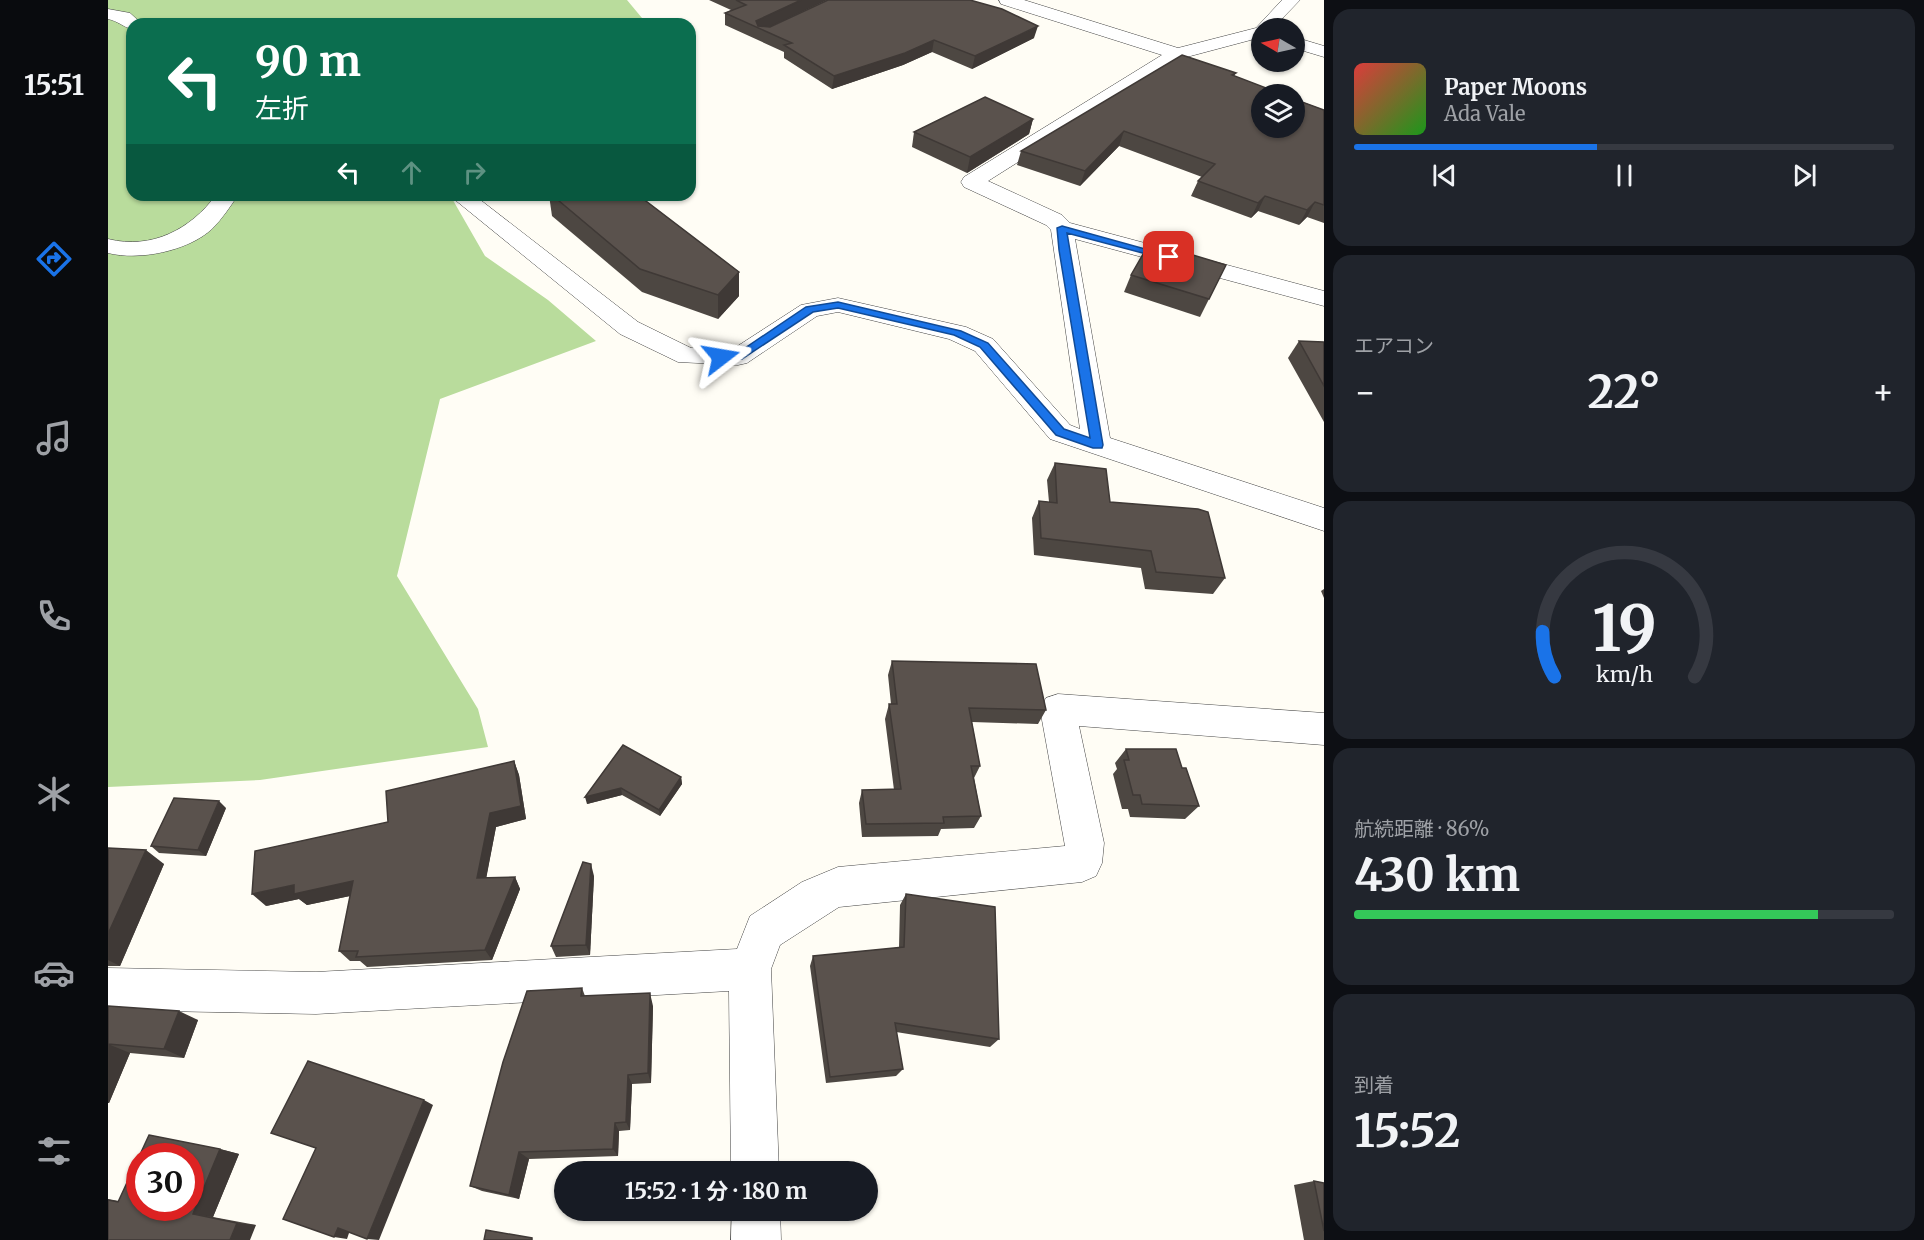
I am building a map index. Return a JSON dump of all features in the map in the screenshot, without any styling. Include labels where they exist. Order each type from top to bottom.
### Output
[{"type":"street","points":[[1007,0],[1177,54]]},
{"type":"street","points":[[1272,18],[1292,0]]},
{"type":"street","points":[[108,14],[126,18]]},
{"type":"street","points":[[1251,33],[1177,54],[972,182],[1054,220],[1062,228],[1324,299]]},
{"type":"street","points":[[1305,46],[1324,52]]},
{"type":"street","points":[[108,246],[134,249],[154,246],[192,233],[203,225],[222,201]]},
{"type":"street","points":[[468,201],[629,328],[687,357],[738,357],[810,310],[838,305],[957,333],[984,345],[1060,432],[1324,520]]},
{"type":"street","points":[[1062,228],[1063,250],[1097,445]]},
{"type":"street","points":[[755,1161],[750,969],[765,931],[816,896],[838,887],[1082,863],[1085,843],[1058,709],[1324,729]]},
{"type":"street","points":[[108,989],[315,993],[750,969]]},
{"type":"street","points":[[756,1221],[756,1240]]},
{"type":"green space","points":[[108,0],[627,0],[642,18],[126,18],[126,201],[453,201],[485,256],[548,300],[596,341],[440,399],[397,576],[478,709],[488,747],[260,780],[108,787]]},
{"type":"building","points":[[736,0],[801,0],[756,21],[758,26],[770,27],[828,0],[970,0],[1002,9],[1038,26],[975,56],[934,40],[905,53],[834,76],[784,45],[792,43],[725,13],[746,5]]},
{"type":"building","points":[[1182,55],[1236,73],[1232,75],[1256,84],[1251,84],[1251,138],[1305,138],[1305,103],[1324,110],[1324,205],[1315,202],[1307,210],[1265,196],[1258,203],[1198,181],[1215,164],[1124,131],[1085,171],[1021,151]]},
{"type":"building","points":[[985,97],[1033,119],[970,157],[914,132]]},
{"type":"building","points":[[559,201],[646,201],[739,272],[718,295],[640,269]]},
{"type":"building","points":[[1150,242],[1226,265],[1209,299],[1131,275]]},
{"type":"building","points":[[1299,341],[1324,342],[1324,386]]},
{"type":"building","points":[[1055,463],[1106,469],[1110,502],[1198,509],[1208,512],[1225,578],[1156,572],[1151,551],[1041,538],[1039,501],[1057,503]]},
{"type":"building","points":[[892,661],[1036,664],[1046,710],[969,708],[980,766],[971,766],[981,816],[943,817],[944,823],[866,824],[862,790],[901,789],[889,704],[897,704]]},
{"type":"building","points":[[623,745],[681,777],[659,810],[621,788],[585,797]]},
{"type":"building","points":[[1126,749],[1176,749],[1182,768],[1186,768],[1199,806],[1142,804],[1140,795],[1133,795],[1124,760],[1129,760]]},
{"type":"building","points":[[514,761],[521,806],[490,813],[477,878],[515,877],[485,950],[356,957],[358,951],[339,951],[353,881],[294,894],[294,885],[252,894],[255,851],[388,822],[386,791]]},
{"type":"building","points":[[174,798],[219,801],[198,850],[151,846]]},
{"type":"building","points":[[108,848],[146,850],[108,934]]},
{"type":"building","points":[[583,862],[591,864],[586,945],[551,946]]},
{"type":"building","points":[[906,894],[995,907],[999,1039],[895,1023],[903,1069],[830,1077],[813,956],[904,947]]},
{"type":"building","points":[[582,988],[581,996],[650,993],[648,1073],[628,1075],[626,1122],[615,1123],[613,1149],[519,1152],[509,1195],[470,1186],[503,1062],[527,991]]},
{"type":"building","points":[[108,1006],[179,1011],[164,1049],[108,1044]]},
{"type":"building","points":[[308,1061],[424,1100],[367,1239],[338,1228],[334,1237],[283,1219],[316,1148],[271,1133]]},
{"type":"building","points":[[149,1135],[190,1143],[145,1143]]},
{"type":"building","points":[[204,1146],[220,1149],[204,1188]]},
{"type":"building","points":[[1314,1181],[1324,1183],[1324,1231]]},
{"type":"building","points":[[126,1185],[126,1221],[204,1221],[204,1216],[237,1223],[230,1240],[108,1240],[108,1200],[118,1202]]},
{"type":"building","points":[[486,1230],[532,1238],[532,1240],[484,1240]]},
{"type":"route","points":[[721,357],[738,357],[810,310],[838,305],[957,333],[984,345],[1060,432],[1097,445],[1063,250],[1062,228],[1169,257]]}]
